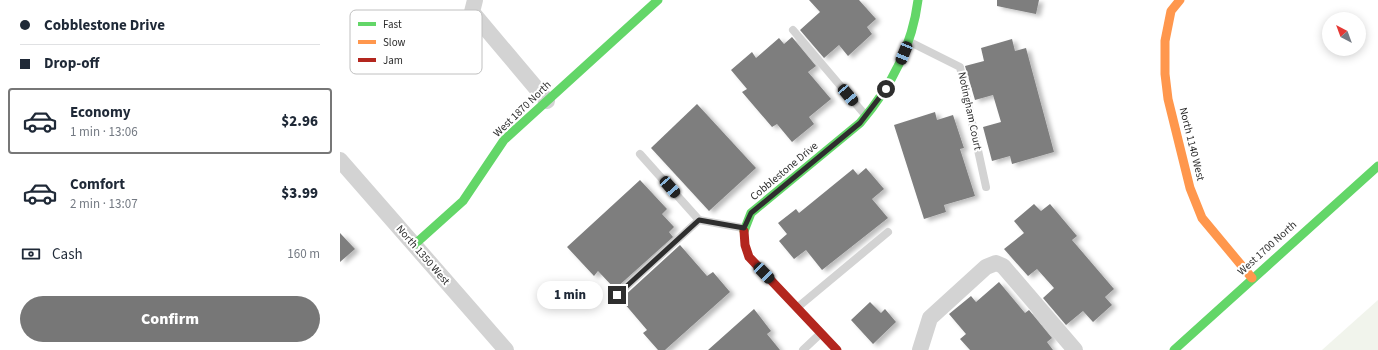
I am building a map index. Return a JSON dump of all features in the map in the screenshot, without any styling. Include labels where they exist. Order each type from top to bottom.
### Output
[{"type":"street","name":"West 1870 North","points":[[414,246],[463,201],[504,140],[658,0]]},
{"type":"street","name":"Cobblestone Drive","points":[[744,228],[751,213],[866,117],[886,89],[900,64],[909,42],[918,0]]},
{"type":"street","name":"North 1140 West","points":[[1180,0],[1171,11],[1165,41],[1166,74],[1168,99],[1190,188],[1202,218],[1252,278]]},
{"type":"street","points":[[482,18],[547,101]]},
{"type":"street","name":"North 1350 West","points":[[340,160],[506,350]]},
{"type":"street","name":"West 1700 North","points":[[1174,350],[1252,278],[1378,166]]},
{"type":"street","points":[[744,228],[743,240],[749,257],[836,350]]},
{"type":"street","points":[[920,350],[930,318],[986,267],[996,263],[1003,266],[1075,350]]},
{"type":"lane","points":[[792,30],[866,117]]},
{"type":"lane","name":"Notingham Court","points":[[909,42],[960,67],[986,187]]},
{"type":"lane","points":[[640,154],[699,220],[744,228]]},
{"type":"lane","points":[[617,295],[699,220]]},
{"type":"lane","points":[[797,308],[888,232]]},
{"type":"lane","points":[[803,350],[821,334]]},
{"type":"shaded area","points":[[1378,300],[1378,350],[1322,350]]},
{"type":"building","points":[[809,0],[859,0],[876,19],[867,27],[872,34],[848,56],[839,45],[824,58],[800,30],[820,12]]},
{"type":"building","points":[[997,0],[1039,0],[1036,14],[997,6]]},
{"type":"building","points":[[792,37],[816,66],[808,72],[831,99],[809,117],[814,124],[792,142],[777,124],[772,127],[742,92],[747,89],[731,70],[752,52],[756,58],[779,38],[784,44]]},
{"type":"building","points":[[1012,39],[1015,51],[1026,48],[1054,152],[1012,164],[1010,156],[992,161],[983,127],[1001,122],[993,95],[975,100],[965,66],[984,61],[981,48]]},
{"type":"building","points":[[697,104],[756,168],[709,211],[651,148]]},
{"type":"building","points":[[935,112],[937,120],[953,115],[964,148],[960,149],[975,196],[944,205],[946,212],[924,219],[894,125]]},
{"type":"building","points":[[866,168],[884,189],[872,199],[888,218],[822,270],[806,250],[794,259],[779,241],[787,234],[778,223],[796,209],[799,213],[853,169],[858,175]]},
{"type":"building","points":[[640,180],[667,209],[662,214],[674,227],[669,232],[673,237],[615,289],[598,271],[594,276],[567,247]]},
{"type":"building","points":[[1034,204],[1041,211],[1050,204],[1077,236],[1072,240],[1114,289],[1105,297],[1112,305],[1093,322],[1083,311],[1066,325],[1043,298],[1054,288],[1037,269],[1028,276],[1004,249],[1024,233],[1014,221]]},
{"type":"building","points":[[340,233],[355,249],[340,262]]},
{"type":"building","points":[[680,245],[707,276],[713,272],[730,292],[665,350],[658,350],[643,333],[647,330],[624,303],[626,301],[622,298]]},
{"type":"building","points":[[999,282],[1025,313],[1029,310],[1052,338],[1047,342],[1053,350],[970,350],[960,339],[966,334],[949,314],[971,296],[976,302]]},
{"type":"building","points":[[870,302],[881,313],[885,309],[896,322],[873,344],[851,320]]},
{"type":"building","points":[[754,309],[771,331],[767,334],[780,350],[708,350]]},
{"type":"traffic: fast","points":[[414,245],[463,201],[504,140],[658,0]]},
{"type":"traffic: fast","points":[[744,231],[751,213],[860,123],[871,109],[890,81],[905,51],[911,34],[918,0]]},
{"type":"traffic: fast","points":[[1174,350],[1378,166]]},
{"type":"traffic: slow","points":[[1180,0],[1171,11],[1165,41],[1165,74],[1168,99],[1190,188],[1202,218],[1252,278]]},
{"type":"traffic: jam","points":[[744,231],[745,245],[749,257],[837,350]]},
{"type":"route","points":[[617,295],[699,220],[744,228],[751,213],[860,123],[870,113],[886,89]]}]
